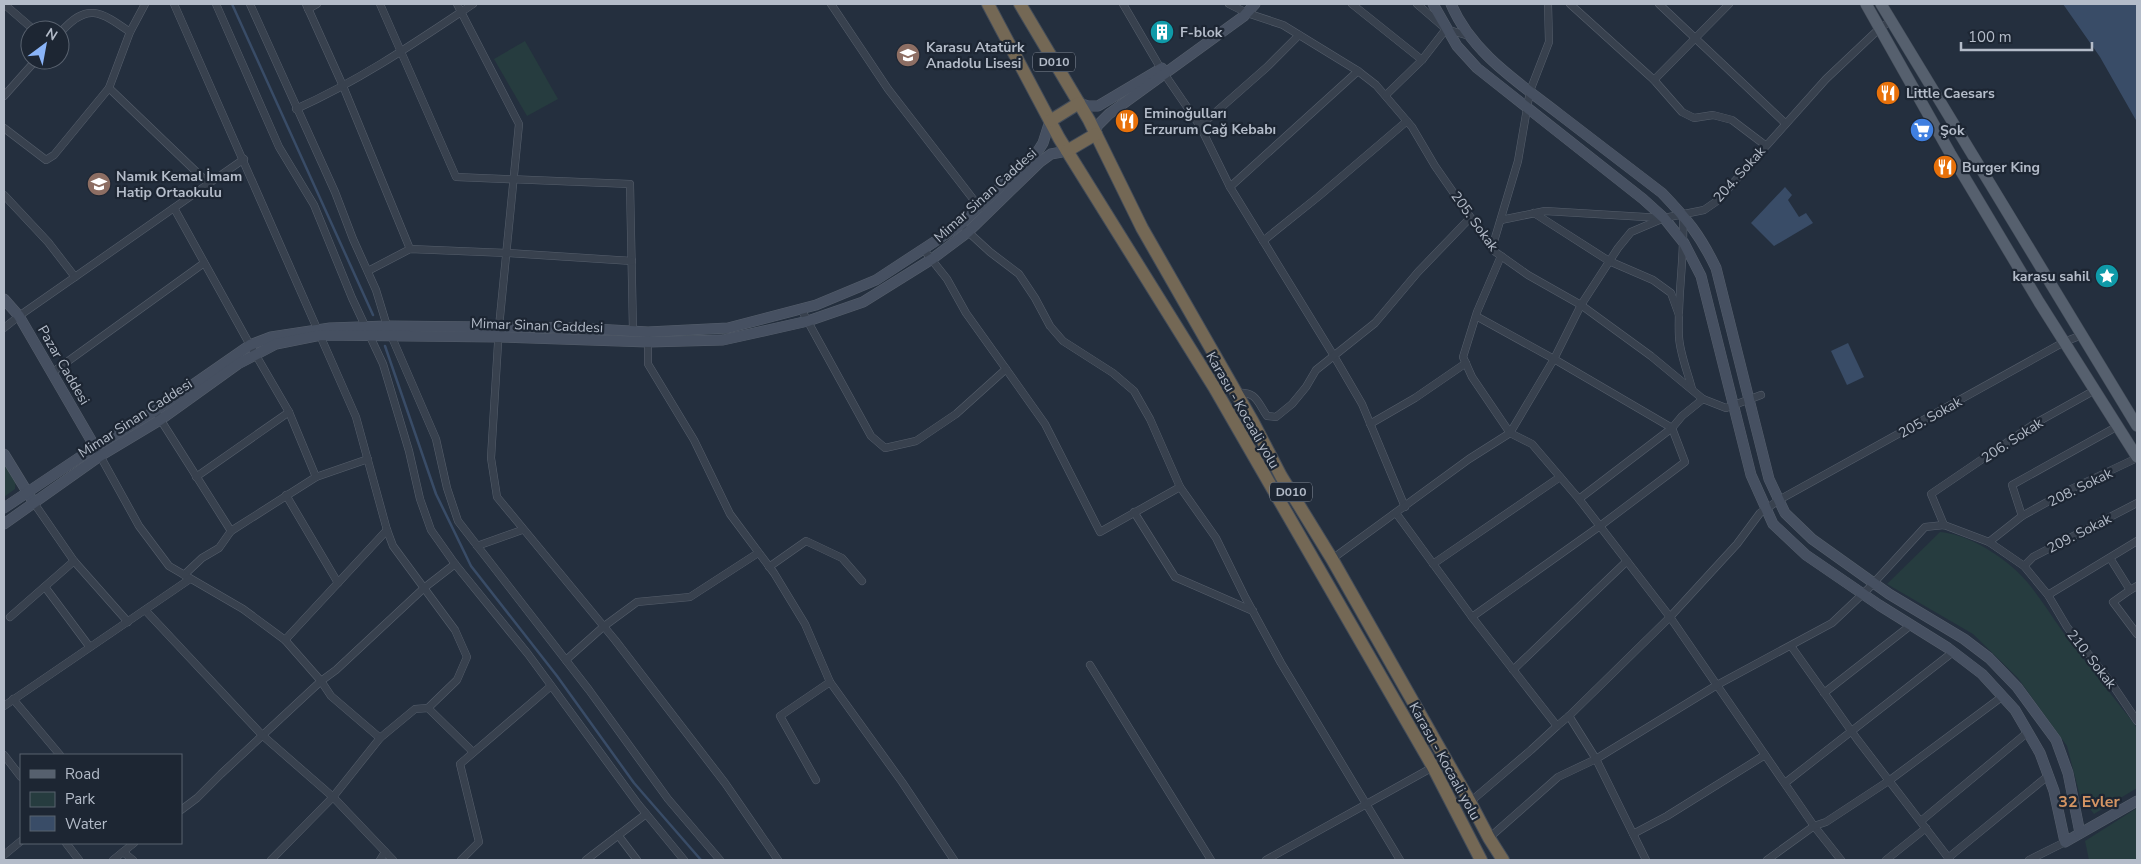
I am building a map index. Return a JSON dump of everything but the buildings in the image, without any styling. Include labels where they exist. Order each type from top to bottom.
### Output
[{"type":"highway","name":"Karasu - Kocaali yolu","points":[[988,4],[1067,151],[1214,388],[1432,767],[1481,860]]},
{"type":"highway","name":"D010","points":[[1020,4],[1079,103]]},
{"type":"highway","name":"Karasu - Kocaali yolu","points":[[1079,103],[1142,228],[1281,476],[1332,559],[1470,802],[1488,838],[1503,860]]},
{"type":"highway","points":[[1050,121],[1079,103]]},
{"type":"highway","points":[[1067,151],[1096,134]]},
{"type":"main road","points":[[1096,134],[1097,126],[1109,114],[1245,9],[1255,4]]},
{"type":"main road","points":[[1433,4],[1457,46],[1478,68],[1664,218],[1684,242],[1701,276],[1751,475],[1773,524],[1806,555],[1964,639],[1989,658],[2017,687],[2056,740],[2068,773],[2080,833]]},
{"type":"main road","points":[[1451,4],[1458,19],[1475,44],[1503,70],[1662,193],[1683,215],[1702,240],[1716,268],[1769,479],[1785,513],[1911,625],[1953,652],[1982,674],[2015,710],[2040,753],[2049,775],[2065,842],[2137,801]]},
{"type":"main road","points":[[1866,4],[1950,153],[2064,342],[2137,458]]},
{"type":"main road","points":[[1881,4],[2137,426]]},
{"type":"main road","points":[[1079,103],[1098,106],[1162,72]]},
{"type":"main road","name":"Mimar Sinan Caddesi","points":[[4,508],[29,491],[158,415],[270,337],[320,332],[367,331],[392,336],[576,328],[633,331],[648,337],[728,328],[816,305],[876,280],[924,250],[964,229],[980,208],[1038,151],[1043,143],[1050,121]]},
{"type":"main road","name":"Mimar Sinan Caddesi","points":[[367,331],[387,326],[723,340],[808,321],[863,302],[932,260],[1040,162],[1051,154],[1067,151]]},
{"type":"main road","name":"Pazar Caddesi","points":[[4,299],[19,316],[98,452]]},
{"type":"main road","name":"Mimar Sinan Caddesi","points":[[4,524],[34,503],[98,452]]},
{"type":"main road","points":[[4,454],[29,491],[34,503]]},
{"type":"street","points":[[4,4],[22,20]]},
{"type":"street","points":[[4,128],[46,160],[54,155],[109,88],[130,32],[145,4]]},
{"type":"street","points":[[174,4],[244,159],[356,417],[393,546],[455,630],[467,657],[457,680],[428,708],[415,709],[380,738],[333,797],[271,860]]},
{"type":"street","points":[[216,4],[279,146],[314,205],[367,331],[383,364],[409,451],[420,499],[431,530],[455,564],[551,686],[646,814],[684,860]]},
{"type":"street","points":[[250,4],[335,192],[376,290],[387,326],[436,439],[446,488],[458,521],[566,660],[668,800],[720,860]]},
{"type":"street","points":[[316,4],[307,6],[410,249]]},
{"type":"street","points":[[380,4],[456,177],[630,184],[633,331]]},
{"type":"street","points":[[456,4],[519,124],[499,332],[491,458],[497,497],[522,530],[533,539],[603,626],[725,783],[778,860]]},
{"type":"street","points":[[296,109],[342,86],[401,52],[473,4]]},
{"type":"street","points":[[831,4],[888,88],[980,208]]},
{"type":"street","points":[[1123,4],[1162,72],[1200,126],[1230,187],[1362,404],[1405,507]]},
{"type":"street","name":"205. Sokak","points":[[1230,4],[1283,25],[1358,71],[1386,95],[1406,121],[1470,218],[1492,248],[1501,256],[1528,275],[1581,305],[1703,399],[1726,408],[1733,406]]},
{"type":"street","points":[[1352,4],[1422,60]]},
{"type":"street","points":[[1417,4],[1446,28],[1469,36]]},
{"type":"street","points":[[1492,248],[1518,161],[1530,91],[1549,42],[1548,4]]},
{"type":"street","points":[[1570,4],[1654,80],[1682,112],[1694,118],[1713,115],[1732,120],[1765,145]]},
{"type":"street","points":[[1659,4],[1785,123]]},
{"type":"street","points":[[1654,80],[1729,4]]},
{"type":"street","points":[[70,23],[79,14],[88,13],[107,16],[130,32]]},
{"type":"street","name":"204. Sokak","points":[[1510,432],[1554,359],[1581,305],[1609,261],[1631,232],[1664,218],[1704,210],[1716,201],[1826,79],[1880,28],[1891,21]]},
{"type":"street","points":[[1386,95],[1422,60],[1446,28]]},
{"type":"street","points":[[1200,126],[1267,67],[1298,34]]},
{"type":"street","points":[[4,96],[27,70]]},
{"type":"street","points":[[1230,187],[1358,71]]},
{"type":"street","points":[[109,88],[208,184]]},
{"type":"street","points":[[1263,241],[1319,196],[1406,121]]},
{"type":"street","points":[[4,328],[244,159]]},
{"type":"street","points":[[4,195],[48,242],[75,277]]},
{"type":"street","points":[[174,208],[252,350],[289,412],[316,477]]},
{"type":"street","points":[[1501,220],[1545,211],[1664,218]]},
{"type":"street","points":[[1534,213],[1609,261],[1653,280],[1671,293],[1679,315]]},
{"type":"street","points":[[1683,215],[1684,242],[1679,280],[1679,339],[1692,390]]},
{"type":"street","points":[[1236,393],[1247,392],[1255,396],[1267,416],[1276,417],[1292,404],[1306,387],[1316,370],[1375,323],[1418,272],[1470,218]]},
{"type":"street","points":[[964,229],[990,252],[1020,274],[1050,326],[1063,341],[1113,373],[1134,391],[1150,419],[1180,487],[1216,538],[1252,611],[1300,695],[1400,860]]},
{"type":"street","points":[[368,272],[410,249],[632,261]]},
{"type":"street","points":[[924,250],[947,279],[966,313],[1045,424],[1100,532],[1180,487]]},
{"type":"street","points":[[1501,256],[1476,316],[1463,358],[1472,377],[1510,432],[1532,444],[1579,499],[1670,616],[1814,826],[1841,860]]},
{"type":"street","points":[[53,372],[204,263]]},
{"type":"street","points":[[801,309],[871,436],[885,448],[916,441],[956,414],[1006,369]]},
{"type":"street","points":[[1472,617],[1600,526],[1684,462],[1672,428],[1476,316]]},
{"type":"street","name":"205. Sokak","points":[[1470,802],[1569,716],[1670,616],[1737,544],[1760,513],[1779,500],[2064,342],[2082,335]]},
{"type":"street","points":[[648,337],[648,364],[694,440],[730,514],[769,567],[805,624],[830,682],[902,782],[954,860]]},
{"type":"street","points":[[1370,424],[1415,398],[1466,363]]},
{"type":"street","name":"206. Sokak","points":[[1944,525],[1931,494],[2034,424],[2095,390]]},
{"type":"street","points":[[1733,406],[1761,395]]},
{"type":"street","points":[[1579,499],[1672,428],[1682,416],[1703,399]]},
{"type":"street","points":[[196,477],[289,412]]},
{"type":"street","points":[[158,415],[231,531]]},
{"type":"street","points":[[2022,516],[2012,485],[2050,462],[2086,445],[2118,426]]},
{"type":"street","points":[[1332,559],[1469,459],[1510,432]]},
{"type":"street","points":[[98,452],[139,526],[169,566],[243,608],[285,640],[321,681],[331,696],[380,738]]},
{"type":"street","name":"208. Sokak","points":[[1989,542],[2022,516],[2067,491],[2137,458]]},
{"type":"street","points":[[4,706],[89,646],[146,610],[187,577],[202,558],[219,548],[231,531],[316,477],[368,459]]},
{"type":"street","points":[[1434,564],[1560,477]]},
{"type":"street","points":[[286,495],[338,583]]},
{"type":"street","points":[[34,503],[74,561],[128,622]]},
{"type":"street","name":"209. Sokak","points":[[2024,566],[2033,557],[2137,503]]},
{"type":"street","points":[[1134,512],[1175,577],[1252,611]]},
{"type":"street","points":[[1396,513],[1472,617],[1556,726]]},
{"type":"street","points":[[1488,838],[1558,777],[1596,759],[1718,685],[1832,624],[1925,527],[1944,525]]},
{"type":"street","name":"210. Sokak","points":[[1944,525],[1989,542],[2024,566],[2048,595],[2067,627],[2112,684],[2137,721]]},
{"type":"street","points":[[285,640],[387,530]]},
{"type":"street","points":[[477,546],[522,530]]},
{"type":"street","points":[[769,567],[806,541],[842,558],[862,581]]},
{"type":"street","points":[[2048,595],[2137,542]]},
{"type":"street","points":[[566,660],[603,626],[637,602],[690,597],[758,553]]},
{"type":"street","points":[[2110,558],[2130,590]]},
{"type":"street","points":[[10,616],[74,561]]},
{"type":"street","points":[[1513,670],[1627,561]]},
{"type":"street","points":[[182,809],[197,798],[262,735],[321,681],[336,670],[424,588],[455,564]]},
{"type":"street","points":[[2137,586],[2113,602],[2137,634]]},
{"type":"street","points":[[45,587],[89,646]]},
{"type":"street","points":[[146,610],[262,735],[333,797],[393,860]]},
{"type":"street","points":[[1824,693],[1911,625]]},
{"type":"street","points":[[1791,646],[1850,730],[1949,859],[2049,775]]},
{"type":"street","points":[[1785,783],[1850,730],[1953,652]]},
{"type":"street","points":[[1090,665],[1211,860]]},
{"type":"street","points":[[816,780],[780,716],[830,682]]},
{"type":"street","points":[[462,860],[479,842],[460,764],[551,686]]},
{"type":"street","points":[[1767,860],[1814,826],[1826,822],[1890,780],[2003,696]]},
{"type":"street","points":[[13,699],[59,754]]},
{"type":"street","points":[[428,708],[473,752]]},
{"type":"street","points":[[1569,716],[1596,759],[1646,860]]},
{"type":"street","points":[[1921,821],[2028,732]]},
{"type":"street","points":[[4,755],[20,776]]},
{"type":"street","points":[[1633,834],[1667,816],[1765,755]]},
{"type":"street","points":[[1266,860],[1368,805],[1432,767]]},
{"type":"street","points":[[586,860],[646,814]]},
{"type":"street","points":[[1886,860],[1926,828]]},
{"type":"street","points":[[618,835],[637,860]]},
{"type":"street","points":[[4,855],[20,842]]},
{"type":"street","points":[[2029,860],[2065,842]]},
{"type":"street","points":[[67,844],[79,860]]},
{"type":"street","points":[[113,860],[130,844]]},
{"type":"street","points":[[123,852],[133,860]]},
{"type":"street","points":[[380,860],[386,852]]},
{"type":"green space","points":[[525,41],[558,99],[527,116],[494,59]]},
{"type":"green space","points":[[4,462],[16,478],[15,489],[4,497]]},
{"type":"green space","points":[[1940,532],[1968,539],[1987,549],[2019,573],[2032,589],[2135,725],[2137,730],[2137,788],[2094,814],[2080,796],[2067,746],[2018,678],[1973,634],[1887,584]]},
{"type":"green space","points":[[2137,808],[2137,860],[2089,860],[2085,841]]},
{"type":"water","points":[[2063,4],[2137,4],[2137,122],[2100,57]]},
{"type":"water","points":[[1785,187],[1792,195],[1788,200],[1799,217],[1806,213],[1813,223],[1774,246],[1751,223]]},
{"type":"water","points":[[1848,343],[1864,377],[1847,385],[1831,351]]},
{"type":"waterway","points":[[232,4],[373,315]]},
{"type":"waterway","points":[[385,346],[436,494],[471,566],[557,676],[634,783],[701,860]]},
{"type":"place","name":"F-blok","points":[[1162,32]]},
{"type":"place","name":"Karasu Atatürk Anadolu Lisesi","points":[[908,55]]},
{"type":"place","name":"Little Caesars","points":[[1888,93]]},
{"type":"place","name":"Eminoğulları Erzurum Cağ Kebabı","points":[[1127,121]]},
{"type":"place","name":"Şok","points":[[1922,130]]},
{"type":"place","name":"Burger King","points":[[1945,167]]},
{"type":"place","name":"Namık Kemal İmam Hatip Ortaokulu","points":[[99,184]]},
{"type":"place","name":"karasu sahil","points":[[2107,276]]},
{"type":"district","name":"32 Evler","points":[[2089,801]]}]
